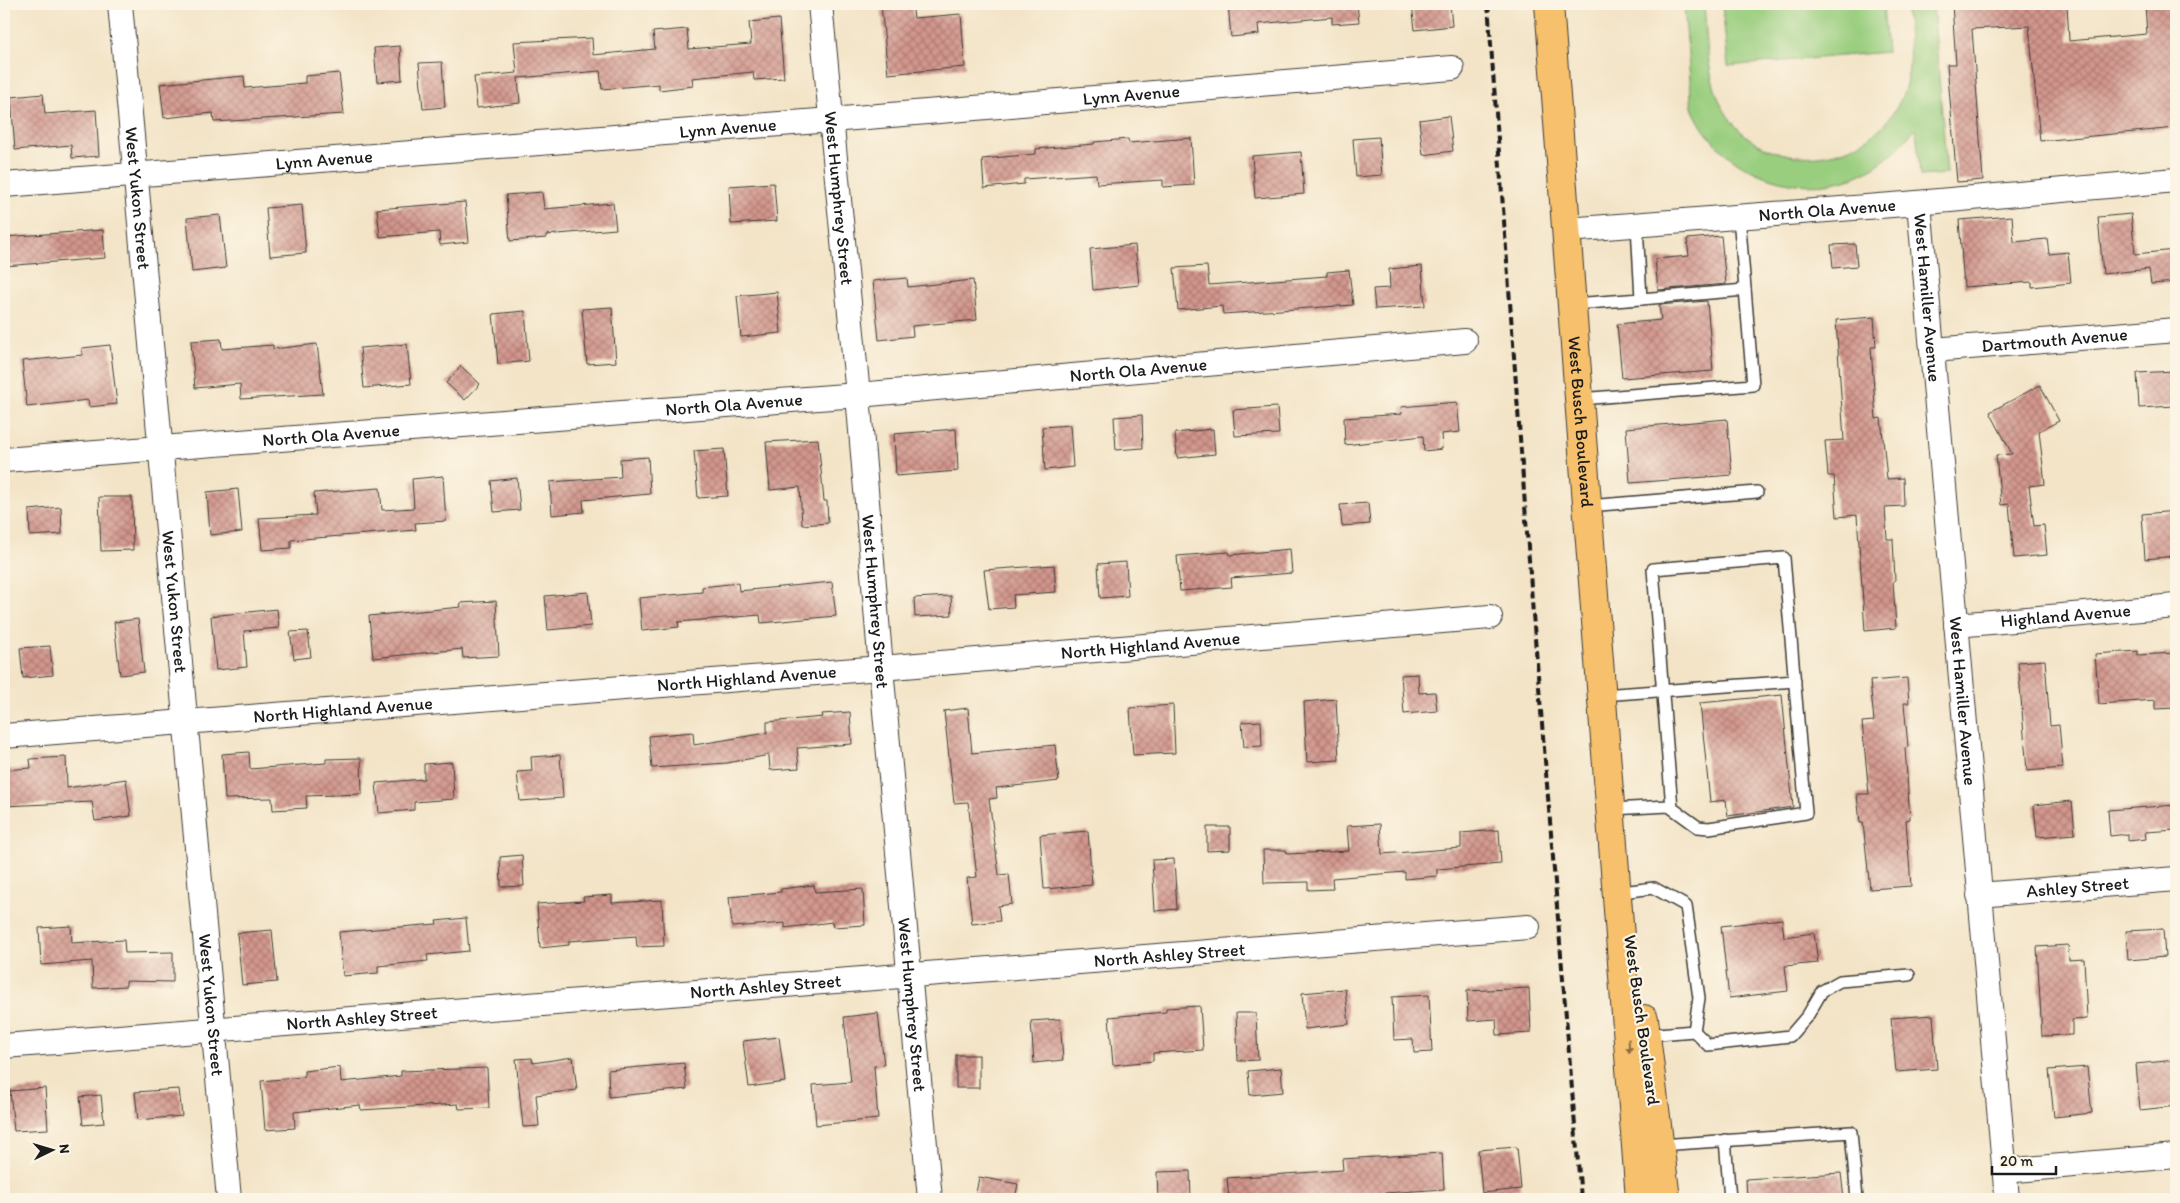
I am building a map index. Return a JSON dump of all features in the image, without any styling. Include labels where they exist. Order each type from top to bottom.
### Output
[{"type":"main road","name":"West Busch Boulevard","points":[[1549,4],[1568,230],[1640,1199]]},
{"type":"main road","name":"West Busch Boulevard","points":[[1613,840],[1646,1035],[1666,1199]]},
{"type":"street","name":"West Yukon Street","points":[[120,4],[229,1199]]},
{"type":"street","name":"West Humphrey Street","points":[[820,4],[858,395],[930,1199]]},
{"type":"street","name":"Lynn Avenue","points":[[4,185],[831,120],[1452,68]]},
{"type":"street","name":"North Ola Avenue","points":[[1568,230],[1919,203],[2176,180]]},
{"type":"street","name":"West Hamiller Avenue","points":[[1919,203],[2007,1199]]},
{"type":"street","name":"Dartmouth Avenue","points":[[1933,350],[2176,330]]},
{"type":"street","name":"North Ola Avenue","points":[[4,460],[858,395],[1465,341]]},
{"type":"street","name":"Highland Avenue","points":[[1956,625],[2176,606]]},
{"type":"street","name":"North Highland Avenue","points":[[4,736],[881,668],[1490,617]]},
{"type":"street","name":"Ashley Street","points":[[1979,896],[2176,879]]},
{"type":"street","name":"North Ashley Street","points":[[4,1046],[1528,927]]},
{"type":"street","points":[[2004,1171],[2176,1156]]},
{"type":"lane","points":[[1580,399],[1753,385],[1739,216]]},
{"type":"lane","points":[[1637,224],[1642,299]]},
{"type":"lane","points":[[1573,304],[1745,290]]},
{"type":"lane","points":[[1588,506],[1757,492]]},
{"type":"lane","points":[[1611,809],[1669,806],[1698,827],[1709,828],[1806,814],[1784,558],[1653,569],[1672,808]]},
{"type":"lane","points":[[1602,695],[1795,681]]},
{"type":"lane","points":[[1622,892],[1654,888],[1686,906],[1699,998],[1694,1031]]},
{"type":"lane","points":[[1694,1031],[1708,1046],[1790,1036],[1808,1015],[1822,991],[1840,981],[1909,975]]},
{"type":"lane","points":[[1646,1035],[1694,1031]]},
{"type":"lane","points":[[1660,1145],[1851,1132],[1857,1199]]},
{"type":"lane","points":[[1726,1140],[1730,1199]]},
{"type":"green space","points":[[1684,4],[1704,4],[1708,57],[1713,83],[1723,108],[1741,131],[1764,147],[1789,155],[1817,156],[1844,150],[1868,138],[1889,119],[1903,94],[1908,72],[1909,49],[1906,4],[1933,4],[1947,174],[1920,176],[1916,128],[1888,157],[1853,178],[1826,184],[1799,184],[1773,179],[1748,169],[1726,154],[1707,134],[1693,110]]},
{"type":"green space","points":[[1722,4],[1883,4],[1887,52],[1728,66]]},
{"type":"building","points":[[881,4],[912,4],[914,18],[961,14],[965,67],[888,74]]},
{"type":"building","points":[[1228,4],[1357,4],[1359,22],[1332,24],[1332,17],[1258,24],[1259,34],[1231,37]]},
{"type":"building","points":[[1412,4],[1450,4],[1452,26],[1415,30]]},
{"type":"building","points":[[1952,4],[2067,4],[2069,41],[2147,34],[2145,4],[2176,4],[2176,128],[2040,141],[2029,26],[1972,29],[1983,180],[1957,182],[1947,64],[1956,64]]},
{"type":"building","points":[[779,19],[784,78],[754,80],[753,72],[692,78],[693,86],[659,90],[659,84],[602,89],[600,71],[518,78],[520,103],[477,108],[474,77],[517,73],[514,42],[592,38],[593,55],[655,49],[653,32],[687,29],[689,49],[751,44],[749,22]]},
{"type":"building","points":[[400,46],[402,80],[377,82],[374,48]]},
{"type":"building","points":[[442,62],[445,107],[423,109],[419,63]]},
{"type":"building","points":[[339,73],[344,114],[214,122],[213,113],[164,118],[160,84],[244,76],[245,88],[305,83],[305,76]]},
{"type":"building","points":[[43,94],[45,114],[96,110],[99,156],[72,158],[71,145],[15,150],[11,97]]},
{"type":"building","points":[[1449,116],[1453,151],[1423,155],[1419,120]]},
{"type":"building","points":[[1379,137],[1382,175],[1356,177],[1353,139]]},
{"type":"building","points":[[1191,138],[1194,185],[1163,187],[1163,180],[1097,184],[1096,174],[1024,179],[1024,184],[984,188],[982,159],[1036,154],[1036,149],[1094,144],[1094,142],[1128,139],[1129,143]]},
{"type":"building","points":[[1301,152],[1304,194],[1255,198],[1252,156]]},
{"type":"building","points":[[774,183],[777,221],[731,224],[729,186]]},
{"type":"building","points":[[542,192],[544,209],[613,203],[616,229],[546,235],[546,238],[510,241],[506,195]]},
{"type":"building","points":[[465,202],[469,242],[440,245],[439,232],[380,237],[377,209]]},
{"type":"building","points":[[302,205],[306,253],[270,256],[266,208]]},
{"type":"building","points":[[2131,214],[2135,254],[2176,250],[2176,282],[2151,284],[2149,269],[2103,274],[2098,217]]},
{"type":"building","points":[[220,215],[226,268],[192,272],[187,218]]},
{"type":"building","points":[[2012,216],[2014,242],[2047,239],[2049,254],[2068,252],[2071,283],[2032,287],[2032,282],[1964,287],[1959,220]]},
{"type":"building","points":[[103,230],[105,258],[4,266],[4,237]]},
{"type":"building","points":[[1721,236],[1726,284],[1658,290],[1655,259],[1689,256],[1687,239]]},
{"type":"building","points":[[1855,244],[1857,266],[1833,268],[1831,245]]},
{"type":"building","points":[[1135,245],[1139,285],[1093,290],[1090,249]]},
{"type":"building","points":[[1207,266],[1209,285],[1327,276],[1327,272],[1349,270],[1353,305],[1223,314],[1222,306],[1178,310],[1174,268]]},
{"type":"building","points":[[1422,266],[1425,306],[1375,309],[1373,289],[1390,288],[1389,269]]},
{"type":"building","points":[[907,278],[908,287],[973,280],[977,320],[912,326],[913,336],[879,340],[873,281]]},
{"type":"building","points":[[777,292],[781,333],[741,337],[737,296]]},
{"type":"building","points":[[1707,301],[1713,371],[1622,378],[1617,324],[1661,320],[1659,305]]},
{"type":"building","points":[[612,307],[616,362],[587,364],[582,309]]},
{"type":"building","points":[[525,311],[529,361],[498,364],[493,314]]},
{"type":"building","points":[[1874,317],[1876,347],[1871,347],[1876,419],[1881,418],[1887,479],[1903,478],[1904,506],[1885,507],[1887,539],[1893,539],[1896,628],[1865,631],[1857,515],[1837,517],[1834,476],[1828,476],[1825,441],[1844,440],[1836,320]]},
{"type":"building","points":[[221,339],[222,349],[273,345],[273,349],[317,344],[323,394],[241,399],[240,384],[195,388],[191,341]]},
{"type":"building","points":[[407,344],[411,384],[364,388],[360,348]]},
{"type":"building","points":[[110,345],[117,404],[89,407],[88,400],[27,407],[22,361],[83,355],[82,348]]},
{"type":"building","points":[[461,366],[480,384],[465,400],[446,383]]},
{"type":"building","points":[[2174,371],[2176,406],[2139,408],[2137,373]]},
{"type":"building","points":[[2040,385],[2059,421],[2039,431],[2045,484],[2029,486],[2034,526],[2044,525],[2047,555],[2014,558],[2009,504],[2001,505],[1996,455],[2012,454],[1990,412]]},
{"type":"building","points":[[1457,402],[1460,432],[1441,434],[1442,449],[1424,451],[1423,436],[1345,445],[1344,418],[1402,414],[1401,407]]},
{"type":"building","points":[[1277,407],[1279,434],[1235,436],[1233,410]]},
{"type":"building","points":[[1142,415],[1143,448],[1116,450],[1114,417]]},
{"type":"building","points":[[1727,419],[1732,475],[1630,483],[1626,428]]},
{"type":"building","points":[[1070,425],[1073,467],[1045,470],[1042,427]]},
{"type":"building","points":[[956,429],[958,471],[896,476],[894,434]]},
{"type":"building","points":[[1213,429],[1215,454],[1177,458],[1175,433]]},
{"type":"building","points":[[818,439],[824,501],[827,501],[828,523],[802,525],[800,487],[770,490],[766,442]]},
{"type":"building","points":[[724,449],[728,496],[698,498],[694,451]]},
{"type":"building","points":[[648,457],[650,494],[583,500],[584,512],[552,515],[550,482],[621,477],[620,459]]},
{"type":"building","points":[[443,476],[446,521],[415,523],[416,530],[291,540],[291,548],[262,550],[259,518],[316,515],[314,493],[380,488],[382,510],[414,508],[412,479]]},
{"type":"building","points":[[517,478],[520,510],[494,512],[491,481]]},
{"type":"building","points":[[238,489],[242,532],[210,535],[207,492]]},
{"type":"building","points":[[99,497],[132,497],[133,550],[101,551]]},
{"type":"building","points":[[1368,503],[1370,524],[1342,526],[1340,505]]},
{"type":"building","points":[[61,507],[62,534],[30,536],[29,510]]},
{"type":"building","points":[[2176,511],[2176,556],[2145,559],[2142,514]]},
{"type":"building","points":[[1290,549],[1292,573],[1231,578],[1232,587],[1180,591],[1177,556],[1229,552],[1230,555]]},
{"type":"building","points":[[1126,562],[1128,596],[1100,598],[1098,564]]},
{"type":"building","points":[[1054,565],[1056,592],[1013,595],[1014,607],[989,609],[984,570]]},
{"type":"building","points":[[832,582],[836,616],[761,623],[760,615],[678,622],[679,627],[642,631],[639,598],[702,592],[702,587],[738,583],[739,591]]},
{"type":"building","points":[[588,592],[591,626],[548,630],[545,596]]},
{"type":"building","points":[[951,596],[952,615],[915,617],[914,598]]},
{"type":"building","points":[[496,601],[499,656],[463,658],[462,649],[373,658],[369,616],[461,607],[460,603]]},
{"type":"building","points":[[277,609],[279,628],[244,631],[247,667],[216,670],[211,616]]},
{"type":"building","points":[[138,619],[144,672],[120,675],[114,622]]},
{"type":"building","points":[[308,631],[311,657],[294,659],[290,632]]},
{"type":"building","points":[[50,646],[53,675],[23,678],[20,648]]},
{"type":"building","points":[[2138,651],[2138,655],[2176,653],[2176,708],[2155,709],[2155,700],[2099,704],[2095,654]]},
{"type":"building","points":[[2045,660],[2050,726],[2059,725],[2063,768],[2027,771],[2018,662]]},
{"type":"building","points":[[1418,674],[1419,693],[1435,692],[1437,711],[1404,714],[1401,675]]},
{"type":"building","points":[[1907,678],[1909,703],[1904,703],[1908,747],[1905,748],[1910,819],[1906,820],[1911,886],[1870,889],[1863,823],[1860,823],[1857,794],[1869,794],[1862,722],[1874,721],[1870,681]]},
{"type":"building","points":[[1782,695],[1793,807],[1728,816],[1726,800],[1710,802],[1700,703]]},
{"type":"building","points":[[1336,699],[1339,760],[1307,762],[1304,702]]},
{"type":"building","points":[[1173,705],[1175,753],[1133,755],[1130,708]]},
{"type":"building","points":[[968,708],[972,753],[1055,745],[1059,781],[996,788],[997,798],[989,799],[999,875],[1009,874],[1012,904],[998,906],[1000,921],[972,924],[967,878],[977,877],[968,802],[954,803],[944,711]]},
{"type":"building","points":[[850,712],[852,744],[797,748],[799,768],[770,770],[769,755],[727,763],[652,768],[649,736],[693,732],[694,745],[767,733],[767,722],[823,717],[822,714]]},
{"type":"building","points":[[1261,721],[1262,746],[1244,747],[1242,722]]},
{"type":"building","points":[[249,752],[250,769],[326,763],[326,759],[361,758],[362,794],[306,796],[307,808],[273,810],[272,798],[225,799],[222,754]]},
{"type":"building","points":[[560,755],[563,798],[520,801],[517,772],[532,771],[531,757]]},
{"type":"building","points":[[66,757],[67,788],[126,779],[131,816],[95,821],[92,802],[4,806],[4,770],[31,768],[30,759]]},
{"type":"building","points":[[452,762],[454,799],[414,802],[414,810],[379,813],[376,783],[424,779],[424,764]]},
{"type":"building","points":[[2072,801],[2075,834],[2037,837],[2034,805]]},
{"type":"building","points":[[2176,805],[2176,830],[2145,832],[2146,839],[2128,841],[2128,834],[2110,836],[2108,810]]},
{"type":"building","points":[[1380,824],[1382,854],[1461,848],[1461,833],[1499,830],[1501,864],[1437,869],[1437,876],[1405,879],[1405,872],[1332,878],[1333,889],[1308,890],[1308,882],[1264,883],[1263,850],[1286,850],[1287,854],[1349,851],[1347,826]]},
{"type":"building","points":[[1207,827],[1230,827],[1230,850],[1207,851]]},
{"type":"building","points":[[1088,831],[1092,885],[1044,889],[1040,835]]},
{"type":"building","points":[[522,855],[524,886],[501,887],[500,857]]},
{"type":"building","points":[[1174,859],[1177,909],[1155,911],[1152,860]]},
{"type":"building","points":[[814,885],[815,892],[863,889],[865,925],[833,927],[832,922],[785,928],[785,923],[732,927],[729,897],[781,892],[781,889]]},
{"type":"building","points":[[612,895],[612,903],[662,900],[664,946],[637,947],[636,936],[569,941],[569,945],[540,948],[537,904],[584,901],[583,897]]},
{"type":"building","points":[[466,918],[469,951],[427,955],[428,961],[378,966],[378,973],[343,976],[339,932],[437,924],[436,921]]},
{"type":"building","points":[[1782,919],[1784,937],[1814,933],[1818,963],[1785,966],[1788,991],[1729,998],[1721,926]]},
{"type":"building","points":[[71,926],[72,943],[124,940],[125,953],[173,952],[173,982],[126,981],[126,986],[93,988],[92,961],[41,965],[39,928]]},
{"type":"building","points":[[2163,929],[2165,957],[2128,960],[2126,931]]},
{"type":"building","points":[[272,930],[277,982],[242,985],[237,933]]},
{"type":"building","points":[[2068,945],[2069,960],[2084,959],[2087,1019],[2072,1020],[2072,1035],[2042,1036],[2037,947]]},
{"type":"building","points":[[1529,988],[1531,1033],[1497,1035],[1496,1019],[1468,1021],[1467,991]]},
{"type":"building","points":[[1345,989],[1349,1024],[1305,1029],[1302,993]]},
{"type":"building","points":[[1429,995],[1432,1052],[1414,1053],[1413,1039],[1394,1040],[1392,997]]},
{"type":"building","points":[[1200,1006],[1203,1050],[1153,1053],[1153,1061],[1113,1065],[1109,1017],[1166,1012],[1166,1008]]},
{"type":"building","points":[[878,1013],[884,1065],[874,1066],[878,1119],[816,1125],[813,1085],[851,1082],[844,1017]]},
{"type":"building","points":[[1236,1013],[1256,1013],[1258,1060],[1238,1061]]},
{"type":"building","points":[[1933,1015],[1937,1069],[1896,1072],[1891,1018]]},
{"type":"building","points":[[1060,1019],[1063,1060],[1034,1063],[1031,1021]]},
{"type":"building","points":[[779,1037],[785,1082],[749,1087],[743,1041]]},
{"type":"building","points":[[956,1055],[979,1055],[979,1088],[956,1088]]},
{"type":"building","points":[[573,1057],[577,1090],[536,1095],[539,1126],[523,1127],[516,1059],[532,1058],[533,1063]]},
{"type":"building","points":[[2176,1060],[2176,1106],[2140,1110],[2136,1064]]},
{"type":"building","points":[[684,1063],[687,1089],[609,1097],[608,1070]]},
{"type":"building","points":[[340,1067],[341,1082],[401,1076],[401,1071],[487,1068],[489,1108],[459,1109],[458,1104],[361,1110],[360,1105],[294,1112],[295,1128],[265,1130],[261,1081],[304,1077],[304,1071]]},
{"type":"building","points":[[2087,1067],[2092,1113],[2054,1117],[2049,1070]]},
{"type":"building","points":[[1281,1068],[1283,1092],[1250,1095],[1248,1071]]},
{"type":"building","points":[[45,1088],[48,1129],[14,1131],[10,1091]]},
{"type":"building","points":[[179,1089],[182,1116],[138,1120],[135,1092]]},
{"type":"building","points":[[101,1095],[104,1123],[83,1125],[80,1097]]},
{"type":"building","points":[[1517,1147],[1521,1189],[1482,1193],[1478,1150]]},
{"type":"building","points":[[1442,1153],[1444,1189],[1385,1193],[1385,1196],[1347,1199],[1229,1199],[1227,1178],[1343,1170],[1342,1159]]},
{"type":"building","points":[[1190,1171],[1191,1199],[1158,1199],[1157,1172]]},
{"type":"building","points":[[1841,1173],[1844,1199],[1747,1199],[1746,1179]]},
{"type":"building","points":[[979,1177],[1018,1184],[1015,1199],[975,1199]]},
{"type":"railway","points":[[1488,4],[1533,614],[1581,1199]]}]
